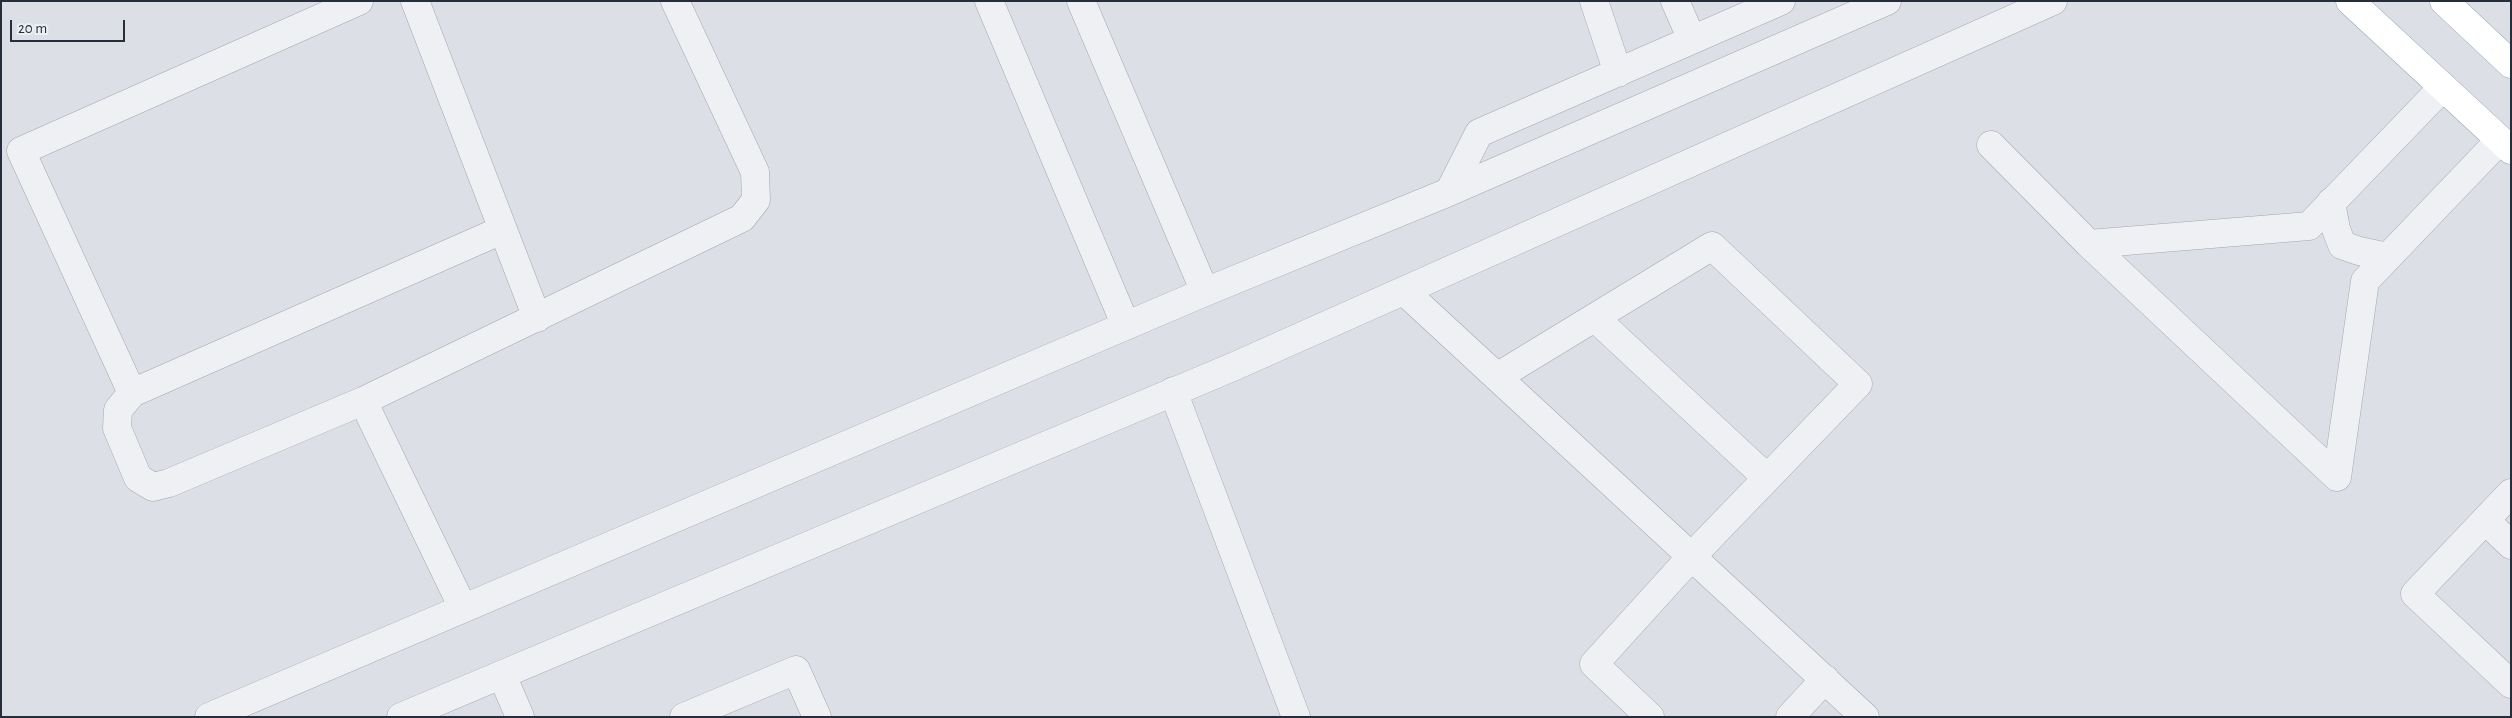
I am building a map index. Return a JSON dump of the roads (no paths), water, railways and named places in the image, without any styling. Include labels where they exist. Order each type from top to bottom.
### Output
[{"type":"main road","points":[[2350,1],[2506,145]]},
{"type":"main road","points":[[2444,1],[2511,64]]},
{"type":"street","points":[[132,393],[21,151],[359,1]]},
{"type":"street","points":[[415,1],[537,318]]},
{"type":"street","points":[[502,230],[132,393],[118,410],[117,428],[138,478],[153,487],[178,479],[363,401],[742,218],[756,200],[755,172],[675,1]]},
{"type":"street","points":[[989,1],[1126,326]]},
{"type":"street","points":[[1081,1],[1206,292]]},
{"type":"street","points":[[1594,1],[1618,73]]},
{"type":"street","points":[[1675,1],[1692,40]]},
{"type":"street","points":[[1449,192],[1479,133],[1781,1]]},
{"type":"street","points":[[209,717],[1206,292],[1449,192],[1887,1]]},
{"type":"street","points":[[401,717],[438,708],[502,674],[1173,392],[2053,1]]},
{"type":"street","points":[[2090,244],[2309,226],[2443,87]]},
{"type":"street","points":[[1991,145],[2090,244],[2337,477],[2365,281],[2506,145]]},
{"type":"street","points":[[2332,202],[2336,229],[2342,245],[2359,251],[2388,257]]},
{"type":"street","points":[[1497,377],[1712,246],[1858,384],[1692,556],[1594,664],[1650,717]]},
{"type":"street","points":[[1404,291],[1865,717]]},
{"type":"street","points":[[1595,318],[1767,478]]},
{"type":"street","points":[[1173,392],[1296,717]]},
{"type":"street","points":[[363,401],[463,608]]},
{"type":"street","points":[[2511,493],[2415,594],[2511,684]]},
{"type":"street","points":[[2485,520],[2511,545]]},
{"type":"street","points":[[684,717],[796,670],[817,717]]},
{"type":"street","points":[[502,674],[520,717]]},
{"type":"street","points":[[1790,717],[1824,679]]}]
